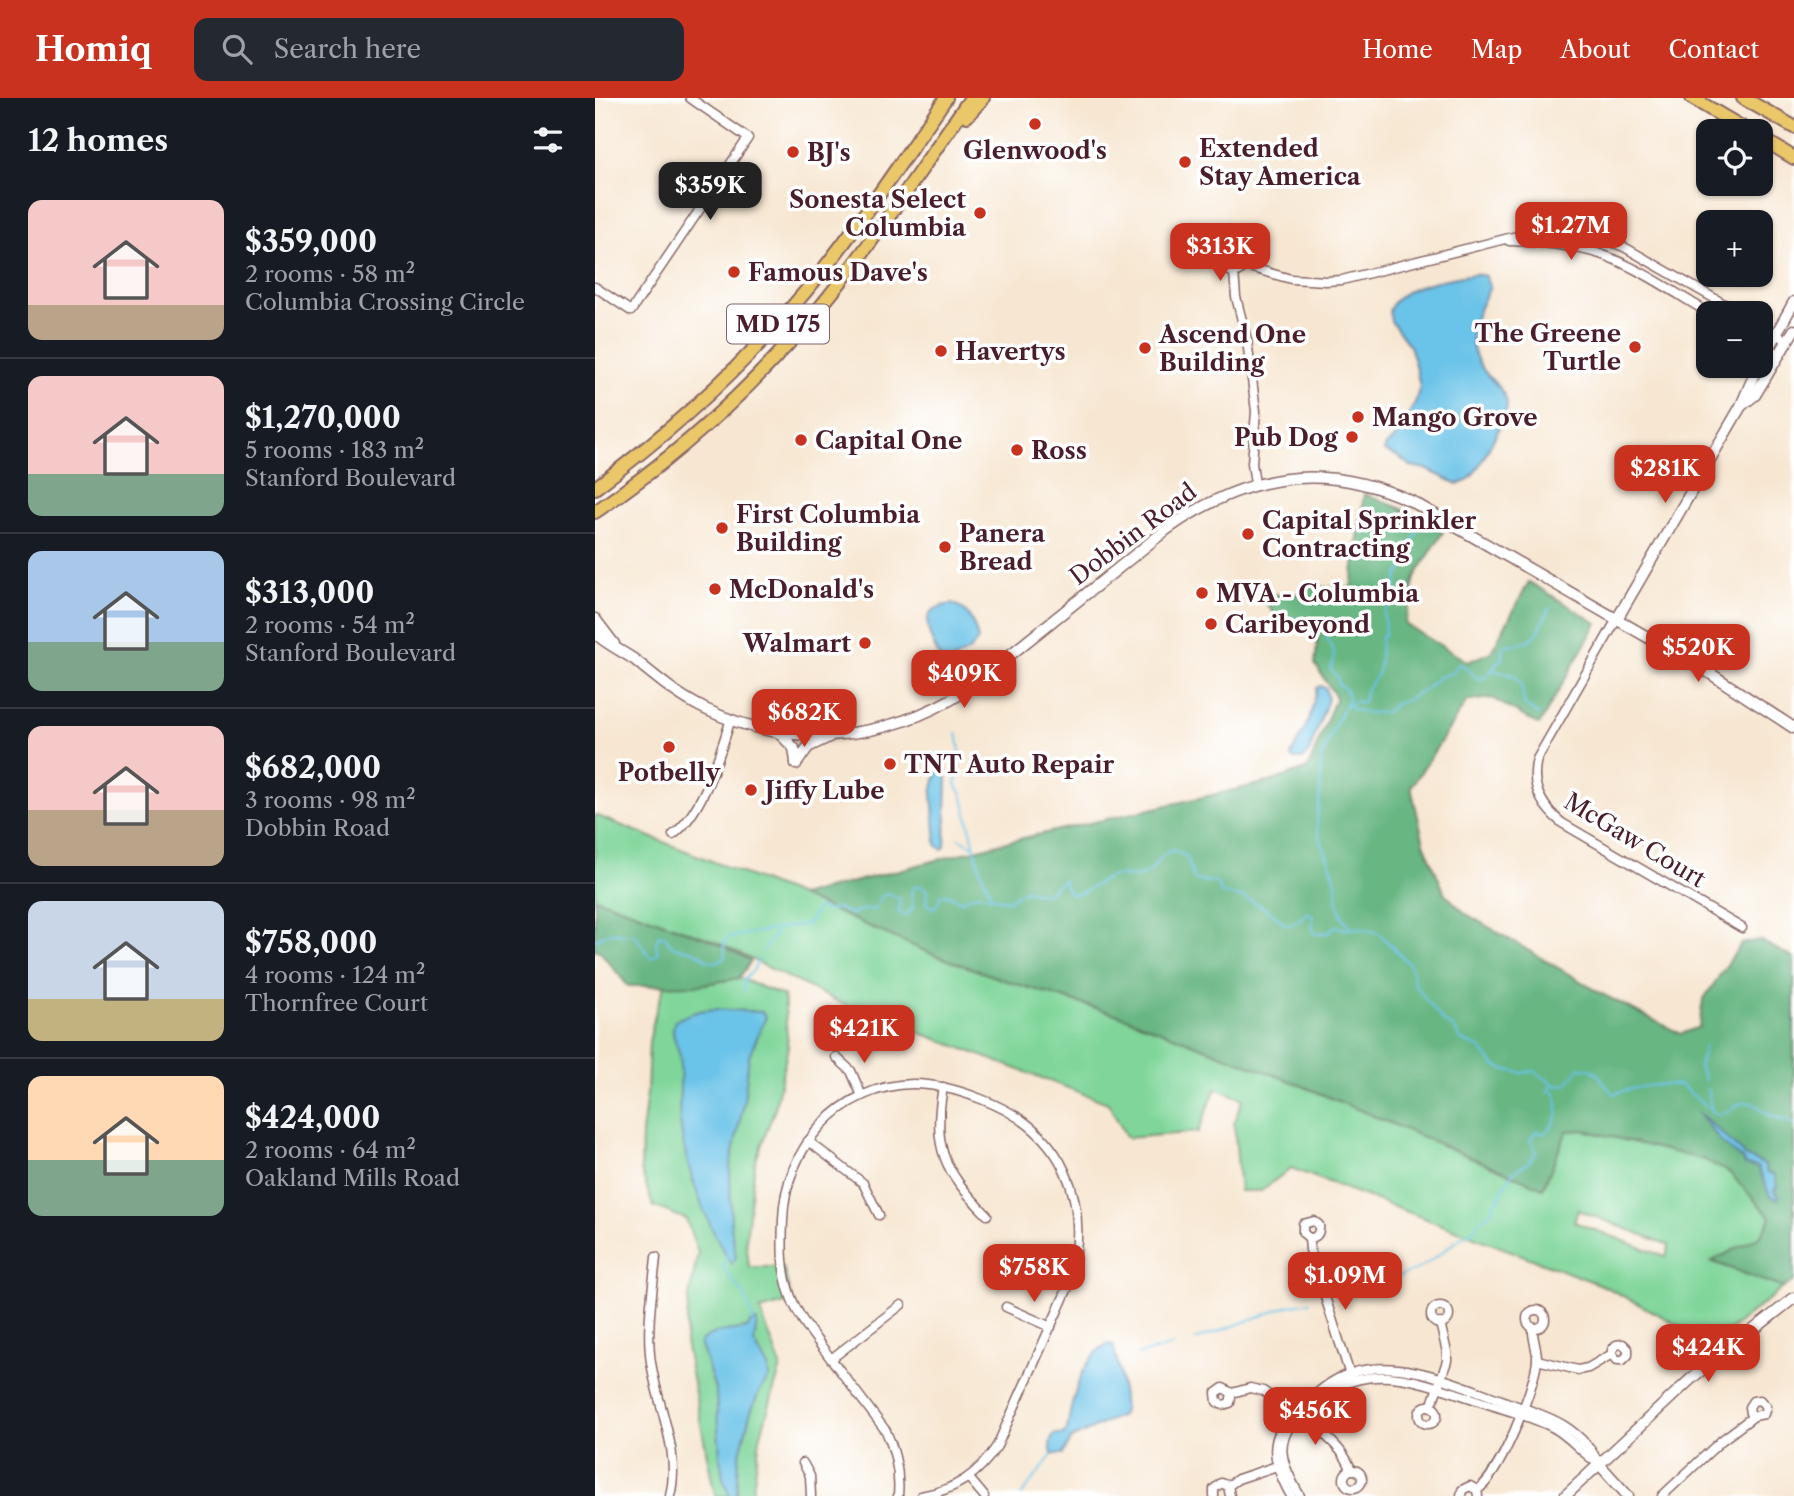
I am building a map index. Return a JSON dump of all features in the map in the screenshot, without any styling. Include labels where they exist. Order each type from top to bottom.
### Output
[{"type":"main road","name":"MD 175","points":[[595,488],[679,420],[747,357],[779,323],[823,269],[944,98]]},
{"type":"main road","name":"MD 175","points":[[595,512],[660,464],[728,404],[821,306],[971,98]]},
{"type":"main road","points":[[923,166],[983,98]]},
{"type":"main road","points":[[1692,98],[1728,119]]},
{"type":"main road","points":[[1743,98],[1794,127]]},
{"type":"main road","points":[[1773,145],[1794,158]]},
{"type":"main road","points":[[595,522],[662,467],[728,404]]},
{"type":"street","points":[[595,287],[631,311],[748,138],[690,98]]},
{"type":"street","points":[[1245,266],[1291,279],[1326,281],[1357,278],[1541,231],[1567,232],[1605,240],[1654,263],[1719,301]]},
{"type":"street","points":[[1495,242],[1564,246],[1600,254],[1696,306]]},
{"type":"street","points":[[1240,250],[1246,258],[1245,266],[1234,272],[1228,270],[1223,265],[1223,256],[1227,251],[1240,250]]},
{"type":"street","points":[[1234,272],[1236,296],[1247,340],[1256,411],[1252,454],[1255,484]]},
{"type":"street","points":[[1788,341],[1775,334],[1794,302]]},
{"type":"street","points":[[1741,406],[1755,395],[1794,330]]},
{"type":"street","points":[[1773,351],[1779,355]]},
{"type":"street","points":[[1617,619],[1741,406],[1753,378]]},
{"type":"street","name":"Dobbin Road","points":[[595,634],[690,701],[731,719],[777,731],[832,735],[872,731],[930,712],[978,682],[1185,517],[1212,500],[1255,484],[1316,477],[1357,482],[1394,493],[1428,510],[1737,689],[1794,728]]},
{"type":"street","name":"Dobbin Road","points":[[595,619],[617,647]]},
{"type":"street","name":"McGaw Court","points":[[1617,619],[1537,759],[1535,779],[1538,796],[1544,806],[1562,823],[1742,928]]},
{"type":"street","points":[[673,835],[681,828],[707,787],[731,719]]},
{"type":"street","points":[[777,731],[793,748],[796,764],[808,747],[832,735]]},
{"type":"street","points":[[836,1057],[851,1071],[862,1096]]},
{"type":"street","points":[[898,1496],[898,1467],[886,1432],[806,1326],[792,1301],[783,1273],[782,1258],[785,1191],[796,1161],[808,1141],[834,1113],[862,1096],[913,1084],[943,1087],[982,1099],[1015,1114],[1048,1142],[1065,1172],[1075,1208],[1077,1244],[1070,1283],[997,1446],[969,1478],[946,1490],[921,1496]]},
{"type":"street","points":[[943,1087],[939,1132],[945,1160],[964,1191],[987,1215]]},
{"type":"street","points":[[808,1141],[863,1183],[880,1215]]},
{"type":"street","points":[[1309,1238],[1310,1250],[1351,1377]]},
{"type":"street","points":[[656,1257],[649,1343],[674,1468],[670,1496]]},
{"type":"street","points":[[1565,1496],[1693,1377],[1794,1298]]},
{"type":"street","points":[[831,1359],[901,1305]]},
{"type":"street","points":[[1006,1307],[1051,1327]]},
{"type":"street","points":[[1431,1406],[1447,1352],[1440,1323]]},
{"type":"street","points":[[1461,1496],[1462,1490],[1467,1486],[1472,1486],[1477,1493],[1494,1473],[1521,1412],[1537,1360],[1533,1328]]},
{"type":"street","points":[[1537,1360],[1578,1370],[1612,1354]]},
{"type":"street","points":[[1291,1496],[1279,1465],[1284,1437],[1296,1414],[1324,1387],[1351,1377],[1384,1377],[1440,1383],[1521,1412],[1560,1432],[1599,1464],[1628,1496]]},
{"type":"street","points":[[1232,1393],[1243,1388],[1257,1389],[1296,1414],[1334,1444],[1346,1458],[1351,1471]]},
{"type":"street","points":[[1662,1496],[1713,1448],[1754,1416]]},
{"type":"street","points":[[803,1463],[810,1476],[811,1496]]},
{"type":"street","points":[[1228,1486],[1238,1479],[1279,1465]]},
{"type":"street","points":[[1279,1465],[1300,1496]]},
{"type":"street","points":[[969,1478],[984,1496]]},
{"type":"street","points":[[1214,1496],[1216,1486],[1221,1483],[1228,1486]]},
{"type":"street","points":[[1228,1486],[1230,1496]]},
{"type":"green space","points":[[1364,494],[1400,508],[1443,532],[1415,577],[1405,624],[1468,662],[1491,652],[1529,582],[1597,623],[1539,725],[1492,698],[1467,701],[1411,787],[1424,843],[1445,894],[1465,913],[1606,996],[1681,1034],[1699,1027],[1703,1000],[1741,944],[1759,940],[1794,958],[1794,1281],[1783,1288],[1712,1261],[1760,1236],[1771,1218],[1730,1173],[1705,1160],[1584,1130],[1567,1131],[1543,1188],[1298,1084],[1119,1015],[1004,980],[932,954],[800,896],[1002,843],[1273,781],[1308,768],[1336,697],[1315,664],[1318,635],[1285,627],[1259,595],[1302,594],[1305,587],[1351,588]]},
{"type":"green space","points":[[595,815],[800,896],[932,954],[1004,980],[1119,1015],[1298,1084],[1543,1188],[1566,1131],[1584,1130],[1705,1159],[1730,1173],[1772,1218],[1760,1236],[1713,1262],[1783,1288],[1713,1343],[1604,1286],[1291,1168],[1261,1191],[1240,1191],[1234,1122],[1243,1099],[1216,1088],[1198,1132],[1127,1138],[1108,1103],[843,1004],[714,941],[595,898]],"holes":[[[1578,1210],[1669,1245],[1666,1257],[1574,1222]]]},
{"type":"green space","points":[[595,898],[714,941],[751,961],[739,978],[699,985],[628,986],[599,950],[595,950]]},
{"type":"green space","points":[[739,978],[784,996],[788,1047],[775,1108],[755,1163],[746,1240],[749,1267],[783,1267],[792,1301],[760,1310],[781,1366],[760,1438],[752,1496],[715,1496],[685,1342],[689,1297],[698,1253],[686,1219],[653,1206],[641,1170],[642,1133],[649,1042],[665,985],[699,985]]},
{"type":"water","points":[[1475,274],[1485,276],[1490,287],[1475,322],[1472,343],[1480,365],[1503,392],[1507,404],[1498,430],[1475,472],[1468,480],[1457,484],[1426,469],[1411,466],[1384,451],[1415,403],[1420,386],[1411,348],[1391,321],[1389,311],[1403,294],[1414,288],[1439,280]]},
{"type":"water","points":[[953,604],[963,609],[970,618],[978,640],[970,650],[946,664],[937,653],[930,637],[928,623],[931,612],[936,608]]},
{"type":"water","points":[[1321,686],[1326,689],[1328,699],[1309,752],[1303,759],[1292,759],[1291,755],[1309,720],[1317,688]]},
{"type":"water","points":[[946,769],[947,778],[945,847],[942,849],[936,845],[932,793],[937,771]]},
{"type":"water","points":[[715,1009],[762,1012],[766,1017],[749,1056],[744,1102],[730,1166],[731,1227],[736,1257],[731,1264],[705,1213],[687,1160],[680,1122],[680,1057],[673,1030],[675,1021],[680,1018],[694,1012]]},
{"type":"water","points":[[1697,1111],[1744,1156],[1764,1164],[1767,1173],[1775,1175],[1777,1187],[1774,1190],[1779,1197],[1777,1199],[1770,1196],[1758,1167],[1745,1165],[1743,1160],[1722,1143]]},
{"type":"water","points":[[757,1321],[754,1342],[768,1367],[769,1377],[750,1414],[739,1458],[737,1496],[730,1496],[723,1478],[720,1458],[716,1392],[700,1342],[716,1333],[747,1328]]},
{"type":"water","points":[[1107,1344],[1113,1345],[1120,1372],[1124,1410],[1121,1415],[1071,1439],[1063,1454],[1052,1454],[1051,1441],[1055,1434],[1063,1434],[1067,1430],[1071,1407],[1084,1370],[1090,1360]]},
{"type":"waterway","points":[[1352,927],[1341,913],[1335,877],[1318,832],[1321,762],[1343,708],[1355,701],[1360,703],[1364,700],[1367,689],[1377,674],[1381,638],[1385,634],[1384,613],[1395,594],[1398,575],[1404,568],[1406,556],[1417,532]]},
{"type":"waterway","points":[[1492,669],[1502,658],[1502,649],[1506,645],[1525,642],[1535,636],[1549,608]]},
{"type":"waterway","points":[[1282,618],[1318,620],[1329,633],[1326,637],[1334,657],[1330,668],[1338,678],[1338,685],[1344,688],[1347,694],[1345,705]]},
{"type":"waterway","points":[[1350,706],[1368,713],[1387,712],[1395,704],[1428,687],[1437,678],[1453,672],[1459,664],[1479,679],[1488,676],[1491,670],[1513,676],[1522,688],[1524,704],[1538,715]]},
{"type":"waterway","points":[[957,733],[961,756],[956,785],[962,794],[980,869],[991,895]]},
{"type":"waterway","points":[[959,838],[973,846]]},
{"type":"waterway","points":[[595,940],[612,933],[634,934],[651,958],[658,954],[656,944],[659,935],[666,937],[675,947],[692,950],[717,962],[725,957],[724,941],[730,937],[807,924],[819,908],[826,911],[837,908],[850,914],[865,909],[875,910],[881,897],[888,893],[900,899],[899,912],[906,915],[913,908],[911,892],[914,887],[921,886],[927,890],[926,903],[933,908],[941,895],[946,894],[962,901],[981,894],[1009,900],[1025,890],[1046,894],[1063,880],[1070,894],[1075,894],[1086,891],[1110,877],[1144,875],[1173,850],[1187,857],[1194,880],[1216,882],[1222,894],[1256,903],[1286,925],[1296,922],[1308,912],[1313,917],[1312,927],[1315,933],[1328,933],[1335,926],[1344,929],[1361,928],[1379,933],[1410,965],[1415,985],[1444,1022],[1454,1028],[1461,1040],[1479,1047],[1494,1065],[1503,1069],[1521,1073],[1534,1071],[1557,1086],[1567,1084],[1579,1068],[1586,1068],[1596,1073],[1614,1094],[1646,1086],[1680,1085],[1718,1115],[1739,1104],[1748,1103],[1794,1124]]},
{"type":"waterway","points":[[763,951],[776,932]]},
{"type":"waterway","points":[[744,991],[744,980],[759,959]]},
{"type":"waterway","points":[[1705,1046],[1699,1067],[1705,1081]]},
{"type":"waterway","points":[[1338,1292],[1393,1279],[1414,1271],[1473,1231],[1476,1224],[1493,1210],[1494,1203],[1501,1196],[1501,1190],[1512,1174],[1533,1157],[1536,1152],[1530,1140],[1537,1131],[1543,1134],[1555,1121],[1557,1099],[1555,1093],[1548,1090],[1553,1084]]},
{"type":"waterway","points":[[1707,1089],[1712,1111]]},
{"type":"waterway","points":[[727,1255],[723,1268],[746,1298],[754,1323]]},
{"type":"waterway","points":[[1195,1340],[1288,1306],[1310,1302]]},
{"type":"waterway","points":[[1137,1355],[1174,1345]]},
{"type":"waterway","points":[[1021,1496],[1052,1455]]},
{"type":"place","name":"Glenwood's","points":[[1035,124]]},
{"type":"place","name":"BJ's","points":[[793,152]]},
{"type":"place","name":"Extended Stay America","points":[[1185,162]]},
{"type":"place","name":"Sonesta Select Columbia","points":[[980,213]]},
{"type":"place","name":"Famous Dave's","points":[[734,272]]},
{"type":"place","name":"The Greene Turtle","points":[[1635,347]]},
{"type":"place","name":"Ascend One Building","points":[[1145,348]]},
{"type":"place","name":"Havertys","points":[[941,351]]},
{"type":"place","name":"Mango Grove","points":[[1358,417]]},
{"type":"place","name":"Pub Dog","points":[[1352,437]]},
{"type":"place","name":"Capital One","points":[[801,440]]},
{"type":"place","name":"Ross","points":[[1017,450]]},
{"type":"place","name":"First Columbia Building","points":[[722,528]]},
{"type":"place","name":"Capital Sprinkler Contracting","points":[[1248,534]]},
{"type":"place","name":"Panera Bread","points":[[945,547]]},
{"type":"place","name":"McDonald's","points":[[715,589]]},
{"type":"place","name":"MVA - Columbia","points":[[1202,593]]},
{"type":"place","name":"Caribeyond","points":[[1211,624]]},
{"type":"place","name":"Walmart","points":[[865,643]]},
{"type":"place","name":"Potbelly","points":[[669,747]]},
{"type":"place","name":"TNT Auto Repair","points":[[890,764]]},
{"type":"place","name":"Jiffy Lube","points":[[751,790]]}]
